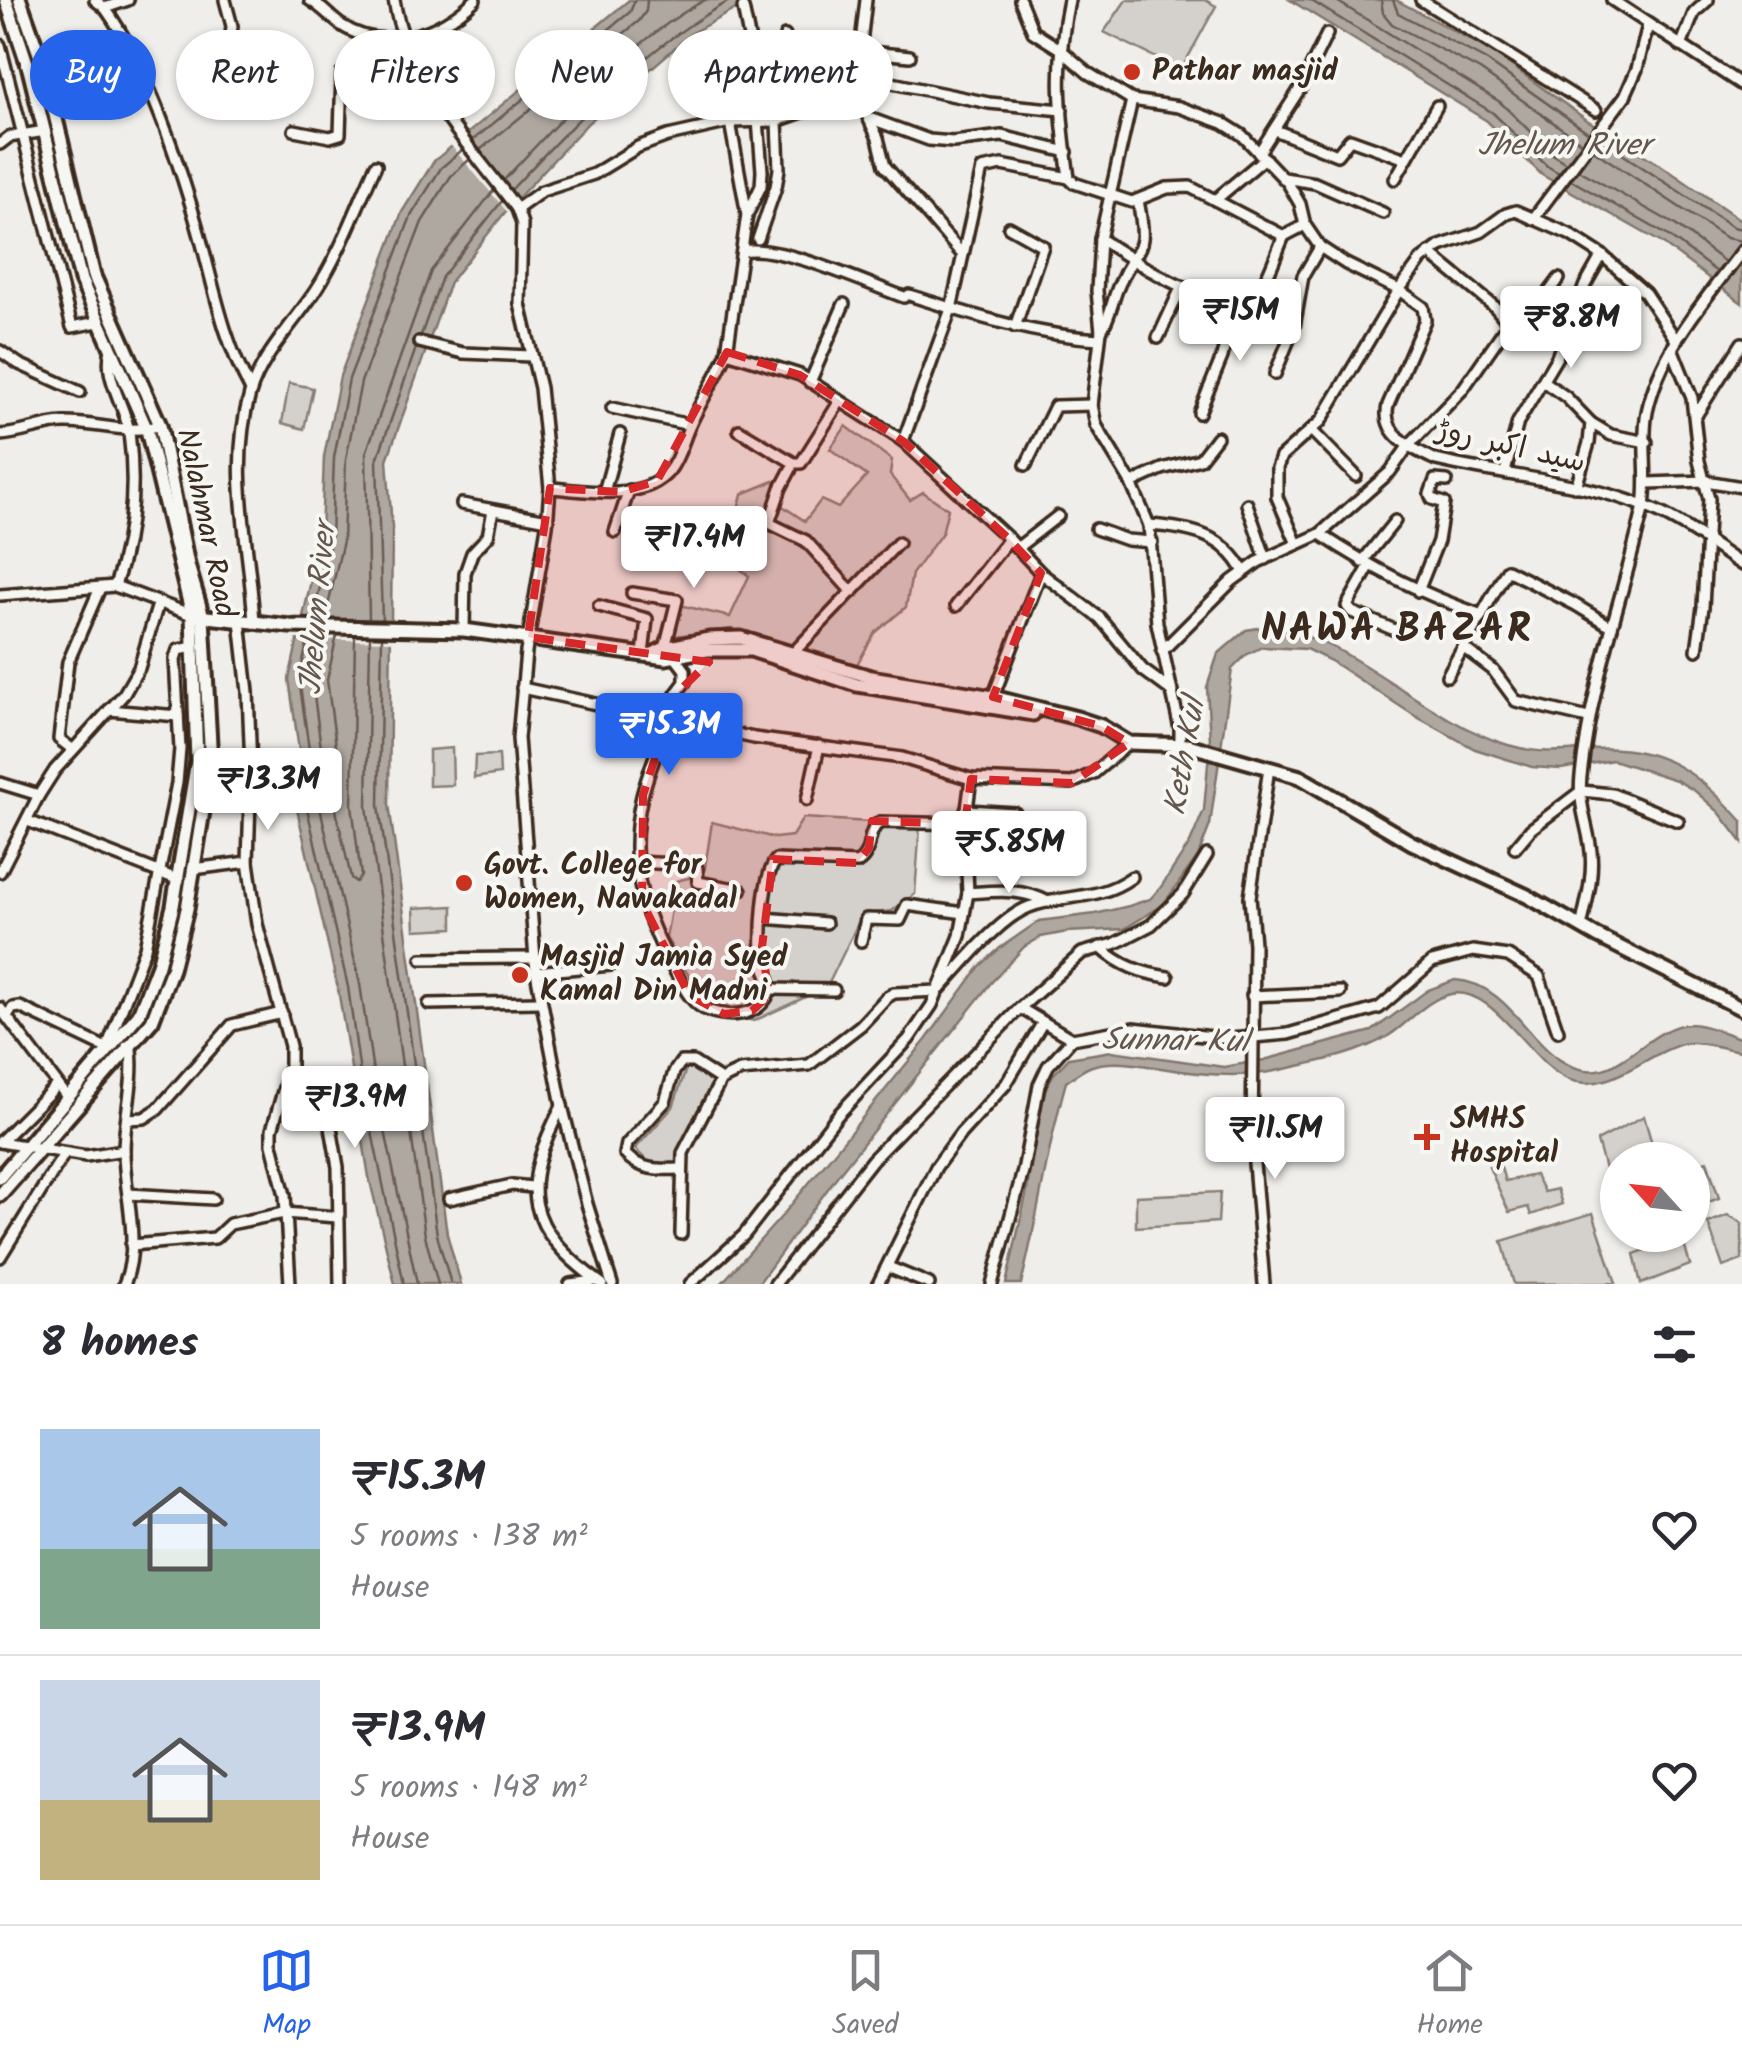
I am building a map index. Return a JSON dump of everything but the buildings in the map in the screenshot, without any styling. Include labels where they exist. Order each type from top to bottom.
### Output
[{"type":"main road","name":"Nalahmar Road","points":[[0,1177],[140,1014],[158,965],[178,879],[197,761],[194,647],[198,616],[147,430],[80,280],[30,69],[6,0]]},
{"type":"main road","name":"Nalahmar Road","points":[[0,1196],[152,1021],[172,969],[191,885],[211,762],[198,616],[160,425],[94,276],[43,65],[20,0]]},
{"type":"main road","points":[[198,616],[290,626],[464,630],[647,654],[751,650],[857,685],[1036,714],[1047,712]]},
{"type":"main road","points":[[670,652],[709,639],[741,638],[871,677],[994,697],[1101,726],[1129,743],[1184,745],[1300,777],[1412,843],[1528,896],[1580,927],[1742,1009]]},
{"type":"street","points":[[95,0],[105,8],[137,67],[170,147],[234,355],[251,390]]},
{"type":"street","points":[[105,8],[128,0]]},
{"type":"street","points":[[224,0],[232,30]]},
{"type":"street","points":[[310,0],[353,30]]},
{"type":"street","points":[[394,0],[398,30]]},
{"type":"street","points":[[423,30],[454,16],[476,0]]},
{"type":"street","points":[[862,30],[866,0]]},
{"type":"street","points":[[1020,0],[1033,32],[1088,74],[1132,100],[1179,108],[1223,123],[1284,178],[1300,204],[1305,225],[1320,247],[1399,290]]},
{"type":"street","points":[[1069,0],[1058,85],[1069,178]]},
{"type":"street","points":[[1421,0],[1596,110]]},
{"type":"street","points":[[1612,0],[1742,85]]},
{"type":"street","points":[[1680,46],[1694,13],[1708,0]]},
{"type":"street","points":[[742,8],[747,30]]},
{"type":"street","points":[[1534,219],[1616,110],[1634,78],[1648,24]]},
{"type":"street","points":[[1215,200],[1262,155],[1327,34]]},
{"type":"street","points":[[0,45],[72,326],[98,322]]},
{"type":"street","points":[[893,54],[910,56]]},
{"type":"street","points":[[893,83],[989,103],[1062,110]]},
{"type":"street","points":[[1132,100],[1100,239],[1100,335],[1092,405],[1096,426],[1131,483],[1149,525],[1157,623],[1184,745]]},
{"type":"street","points":[[1394,179],[1437,106]]},
{"type":"street","points":[[294,130],[330,137],[340,134],[340,120]]},
{"type":"street","points":[[446,120],[508,196],[522,224],[520,304],[540,388],[550,488],[518,738],[534,958],[539,1002],[562,1106],[612,1284]]},
{"type":"street","points":[[747,216],[762,186],[756,120]]},
{"type":"street","points":[[870,120],[884,166],[962,254]]},
{"type":"street","points":[[874,120],[928,140],[953,142],[1002,136],[1066,152]]},
{"type":"street","points":[[517,209],[531,196],[594,174],[638,147],[668,136],[730,122],[777,121],[776,187],[758,240]]},
{"type":"street","points":[[550,488],[604,492],[629,490],[657,481],[670,471],[720,372],[727,352],[747,216],[730,122]]},
{"type":"street","points":[[0,144],[10,137],[45,130]]},
{"type":"street","points":[[1274,130],[1337,155],[1350,139],[1406,159]]},
{"type":"street","points":[[290,1284],[285,1196],[272,1130],[288,1081],[290,1056],[257,924],[248,862],[249,558],[240,506],[240,470],[251,390],[318,288],[376,165]]},
{"type":"street","points":[[903,441],[952,309],[982,168],[1002,165],[1069,178],[1078,185],[1138,200],[1166,188],[1200,190],[1284,236]]},
{"type":"street","points":[[1284,178],[1316,183],[1383,213]]},
{"type":"street","points":[[1100,335],[1118,286],[1144,238],[1138,200]]},
{"type":"street","points":[[1297,544],[1277,497],[1276,468],[1286,450],[1311,430],[1330,407],[1399,290],[1429,253],[1481,232],[1511,211],[1569,234],[1602,254],[1645,294],[1674,344],[1692,398],[1708,499],[1703,607],[1696,650]]},
{"type":"street","points":[[1100,239],[1182,286],[1210,297],[1236,300],[1248,299],[1257,292],[1284,236],[1305,225]]},
{"type":"street","points":[[1009,227],[1043,246],[1014,328]]},
{"type":"street","points":[[1275,374],[1294,327],[1303,276],[1320,247]]},
{"type":"street","points":[[52,255],[73,248]]},
{"type":"street","points":[[743,251],[756,248],[820,266],[1014,328],[1065,337],[1100,335]]},
{"type":"street","points":[[1580,927],[1592,880],[1581,774],[1588,723],[1644,506],[1648,483],[1647,412],[1674,344],[1742,250]]},
{"type":"street","points":[[1429,253],[1495,307],[1516,331],[1521,330],[1559,278]]},
{"type":"street","points":[[1506,472],[1518,422],[1544,382],[1602,254]]},
{"type":"street","points":[[1158,338],[1182,286]]},
{"type":"street","name":"سید اکبر روڑ","points":[[1399,290],[1423,307],[1425,320],[1386,413],[1386,424],[1391,430],[1436,460],[1576,487],[1644,506],[1678,522],[1742,565]]},
{"type":"street","points":[[1199,413],[1222,357],[1236,300]]},
{"type":"street","points":[[810,382],[844,304]]},
{"type":"street","points":[[1162,650],[1244,572],[1320,534],[1390,472],[1463,389],[1508,324]]},
{"type":"street","points":[[419,342],[463,353],[531,356]]},
{"type":"street","points":[[1696,418],[1742,343]]},
{"type":"street","points":[[110,350],[108,372],[129,430],[131,523],[116,586]]},
{"type":"street","points":[[0,352],[80,392]]},
{"type":"street","points":[[727,352],[779,366],[903,441],[1041,573],[1100,618],[1143,670],[1173,692]]},
{"type":"street","points":[[1544,382],[1566,397],[1591,423],[1620,438],[1647,442]]},
{"type":"street","points":[[739,430],[794,463],[801,463],[840,401]]},
{"type":"street","points":[[1026,464],[1055,406],[1092,405]]},
{"type":"street","points":[[612,408],[690,425]]},
{"type":"street","points":[[0,436],[40,425],[67,423],[129,430],[160,425]]},
{"type":"street","points":[[1576,487],[1591,423]]},
{"type":"street","points":[[1311,430],[1356,476]]},
{"type":"street","points":[[604,492],[620,434]]},
{"type":"street","points":[[1131,483],[1162,469],[1200,459],[1217,437]]},
{"type":"street","points":[[792,469],[769,523],[806,541],[852,592]]},
{"type":"street","points":[[1418,591],[1442,523],[1444,502],[1432,499],[1430,494],[1434,480],[1446,481]]},
{"type":"street","points":[[1648,483],[1706,481],[1742,487]]},
{"type":"street","points":[[615,532],[629,490]]},
{"type":"street","points":[[462,504],[548,520]]},
{"type":"street","points":[[1246,504],[1266,558]]},
{"type":"street","points":[[464,630],[465,572],[472,553],[488,536],[493,510]]},
{"type":"street","points":[[956,606],[1013,543],[1058,516]]},
{"type":"street","points":[[1394,521],[1366,564],[1348,600],[1348,609],[1396,631]]},
{"type":"street","points":[[1149,525],[1193,531],[1214,540],[1230,550],[1244,572]]},
{"type":"street","points":[[1096,529],[1127,540],[1152,542]]},
{"type":"street","points":[[1320,534],[1418,591],[1482,616]]},
{"type":"street","points":[[794,652],[898,542]]},
{"type":"street","points":[[1448,676],[1508,570],[1612,627]]},
{"type":"street","points":[[994,697],[1041,573]]},
{"type":"street","points":[[0,595],[116,586],[198,616]]},
{"type":"street","points":[[72,748],[59,739],[63,687],[72,651],[100,588]]},
{"type":"street","points":[[632,593],[677,600],[670,652],[684,670],[685,682],[676,694],[642,795],[637,862],[642,902],[652,929],[696,1004],[707,1010],[739,1014],[763,1004],[770,990],[763,964],[764,918],[768,876],[776,860],[856,863],[866,855],[873,828],[880,822],[965,824]]},
{"type":"street","points":[[0,872],[39,795],[72,748],[124,694],[139,668],[158,604]]},
{"type":"street","points":[[599,606],[647,619],[647,654]]},
{"type":"street","points":[[100,1062],[146,948],[177,783],[176,654],[182,648],[194,647]]},
{"type":"street","points":[[1464,648],[1493,670],[1516,701],[1588,723]]},
{"type":"street","points":[[522,688],[754,738],[902,758],[970,779],[1072,783],[1094,773],[1129,743]]},
{"type":"street","points":[[109,710],[178,716]]},
{"type":"street","points":[[807,800],[819,746]]},
{"type":"street","points":[[1264,1284],[1252,1139],[1251,876],[1269,768]]},
{"type":"street","points":[[690,1284],[744,1234],[837,1116],[909,1039],[938,992],[960,936],[968,893],[965,824],[970,779]]},
{"type":"street","points":[[0,783],[39,795]]},
{"type":"street","points":[[1515,848],[1531,829],[1581,791],[1612,794],[1678,821]]},
{"type":"street","points":[[966,810],[1014,813]]},
{"type":"street","points":[[28,821],[191,885]]},
{"type":"street","points":[[775,1284],[872,1160],[1020,1008],[1073,960],[1132,936],[1168,911],[1207,855]]},
{"type":"street","points":[[194,869],[248,862]]},
{"type":"street","points":[[637,862],[693,865],[698,882],[741,890]]},
{"type":"street","points":[[681,1234],[681,1169],[688,1139],[722,1080],[740,1071],[809,1065],[861,1025],[894,993],[938,992],[1004,924],[1025,908],[1094,896],[1115,889],[1132,877]]},
{"type":"street","points":[[968,893],[1016,891],[1034,894],[1048,902]]},
{"type":"street","points":[[861,941],[866,918],[899,921],[907,905],[964,913]]},
{"type":"street","points":[[764,918],[826,923]]},
{"type":"street","points":[[1100,948],[1120,964],[1168,977]]},
{"type":"street","points":[[992,1284],[1023,1171],[1039,1085],[1048,1066],[1072,1040],[1134,1028],[1252,1039],[1288,1034],[1365,1014],[1394,998],[1432,962],[1473,951],[1508,956],[1539,976],[1558,1031]]},
{"type":"street","points":[[422,960],[534,958]]},
{"type":"street","points":[[536,972],[611,965]]},
{"type":"street","points":[[770,990],[834,990]]},
{"type":"street","points":[[1252,996],[1340,992]]},
{"type":"street","points":[[429,1004],[539,1002]]},
{"type":"street","points":[[68,1098],[4,1012],[20,1007],[106,1048]]},
{"type":"street","points":[[1020,1008],[1072,1040]]},
{"type":"street","points":[[128,1119],[144,1118],[158,1109],[232,1025],[282,1014]]},
{"type":"street","points":[[878,1284],[936,1167],[960,1133],[1006,1084],[1043,1022]]},
{"type":"street","points":[[120,1040],[131,1049],[134,1074],[124,1150],[132,1244],[124,1284]]},
{"type":"street","points":[[681,1169],[656,1170],[637,1164],[626,1154],[626,1144],[659,1113],[681,1062],[693,1062],[722,1080]]},
{"type":"street","points":[[0,1142],[57,1085]]},
{"type":"street","points":[[282,1095],[319,1094],[326,1099],[338,1168],[340,1284]]},
{"type":"street","points":[[562,1106],[546,1137],[532,1187],[546,1231],[599,1282]]},
{"type":"street","points":[[0,1142],[86,1156],[124,1150]]},
{"type":"street","points":[[0,1256],[64,1154]]},
{"type":"street","points":[[449,1199],[512,1186],[532,1187]]},
{"type":"street","points":[[128,1194],[213,1199]]},
{"type":"street","points":[[132,1244],[215,1238],[230,1224],[284,1213],[336,1217]]},
{"type":"street","points":[[888,1267],[929,1284]]},
{"type":"street","points":[[570,1284],[599,1282]]},
{"type":"highlighted area","points":[[727,352],[800,375],[903,441],[1009,539],[1041,573],[993,697],[1101,726],[1129,743],[1072,783],[971,779],[965,824],[872,821],[869,848],[857,863],[773,859],[762,947],[769,995],[752,1011],[724,1014],[689,995],[642,902],[643,795],[676,694],[709,662],[528,637],[550,488],[620,492],[657,481]]},
{"type":"shaded area","points":[[1126,0],[1205,0],[1216,6],[1181,70],[1104,32]]},
{"type":"shaded area","points":[[289,383],[313,388],[304,429],[282,423]]},
{"type":"shaded area","points":[[846,426],[892,460],[890,475],[910,500],[923,492],[948,509],[942,533],[912,574],[906,607],[875,633],[856,666],[731,629],[667,637],[680,605],[730,617],[749,576],[726,557],[742,494],[774,481],[783,486],[778,503],[805,521],[821,500],[838,508],[867,476],[830,449]]},
{"type":"shaded area","points":[[452,748],[453,785],[429,786],[429,750]]},
{"type":"shaded area","points":[[499,755],[500,774],[474,778],[475,756]]},
{"type":"shaded area","points":[[803,818],[920,825],[915,894],[892,911],[862,915],[827,987],[754,1021],[733,1016],[704,1001],[666,938],[676,881],[704,874],[712,822],[775,838],[792,836]]},
{"type":"shaded area","points":[[453,906],[453,928],[415,930],[414,908]]},
{"type":"shaded area","points":[[687,1066],[719,1080],[679,1168],[651,1165],[635,1149],[673,1107]]},
{"type":"shaded area","points":[[1644,1116],[1651,1142],[1600,1142],[1600,1152],[1597,1141]]},
{"type":"shaded area","points":[[1500,1164],[1505,1181],[1535,1175],[1544,1192],[1557,1189],[1562,1204],[1531,1215],[1528,1207],[1509,1212],[1489,1167]]},
{"type":"shaded area","points":[[1710,1170],[1719,1198],[1710,1202]]},
{"type":"shaded area","points":[[1220,1192],[1218,1222],[1136,1227],[1136,1196]]},
{"type":"shaded area","points":[[1593,1213],[1600,1234],[1600,1252],[1606,1252],[1616,1283],[1514,1284],[1502,1241]]},
{"type":"shaded area","points":[[1728,1215],[1742,1223],[1742,1260],[1723,1267],[1710,1222]]},
{"type":"shaded area","points":[[1686,1252],[1690,1265],[1641,1284],[1634,1254]]},
{"type":"water","points":[[629,0],[752,0],[697,30],[668,30],[668,54],[648,71],[648,30],[593,30]]},
{"type":"water","name":"Jhelum River","points":[[1290,0],[1396,0],[1491,51],[1587,120],[1742,221],[1742,303],[1662,243],[1542,175],[1487,121]]},
{"type":"water","points":[[515,94],[515,120],[591,120],[506,211],[450,282],[387,460],[392,528],[389,804],[447,1234],[461,1284],[395,1284],[369,1177],[338,989],[296,805],[299,750],[289,679],[321,536],[324,457],[340,376],[402,212],[434,161],[484,120],[495,120],[495,111]]},
{"type":"water","name":"Keth Kul","points":[[1271,626],[1334,648],[1464,727],[1508,745],[1549,752],[1638,751],[1676,765],[1710,788],[1742,821],[1742,842],[1719,812],[1676,780],[1613,760],[1561,769],[1532,767],[1475,749],[1306,649],[1262,647],[1246,655],[1232,669],[1210,825],[1198,856],[1163,905],[1124,929],[1067,932],[1041,937],[1024,947],[838,1175],[758,1284],[721,1284],[926,1040],[980,966],[1039,921],[1129,906],[1150,899],[1161,887],[1190,843],[1204,810],[1210,741],[1207,687],[1218,654],[1246,630]]},
{"type":"water","points":[[1455,980],[1494,995],[1551,1053],[1585,1070],[1612,1065],[1663,1032],[1690,1024],[1742,1039],[1742,1051],[1682,1044],[1613,1077],[1584,1083],[1570,1080],[1541,1060],[1482,1001],[1467,994],[1451,994],[1434,1001],[1376,1043],[1280,1070],[1227,1075],[1123,1063],[1092,1066],[1066,1082],[1021,1284],[1006,1284],[1044,1092],[1069,1058],[1112,1051],[1224,1067],[1264,1060],[1372,1031],[1428,990]]},
{"type":"pier","points":[[459,132],[520,203],[509,214],[448,142]]},
{"type":"pier","points":[[297,620],[397,625],[397,641],[293,639]]},
{"type":"place","name":"Pathar masjid","points":[[1132,72]]},
{"type":"place","name":"Govt. College for Women, Nawakadal","points":[[464,883]]},
{"type":"place","name":"Masjid Jamia Syed Kamal Din Madni","points":[[520,975]]},
{"type":"place","name":"SMHS Hospital","points":[[1427,1137]]},
{"type":"district","name":"NAWA BAZAR","points":[[1397,630]]},
{"type":"water label","name":"Sunnar Kul","points":[[1175,1042]]}]
